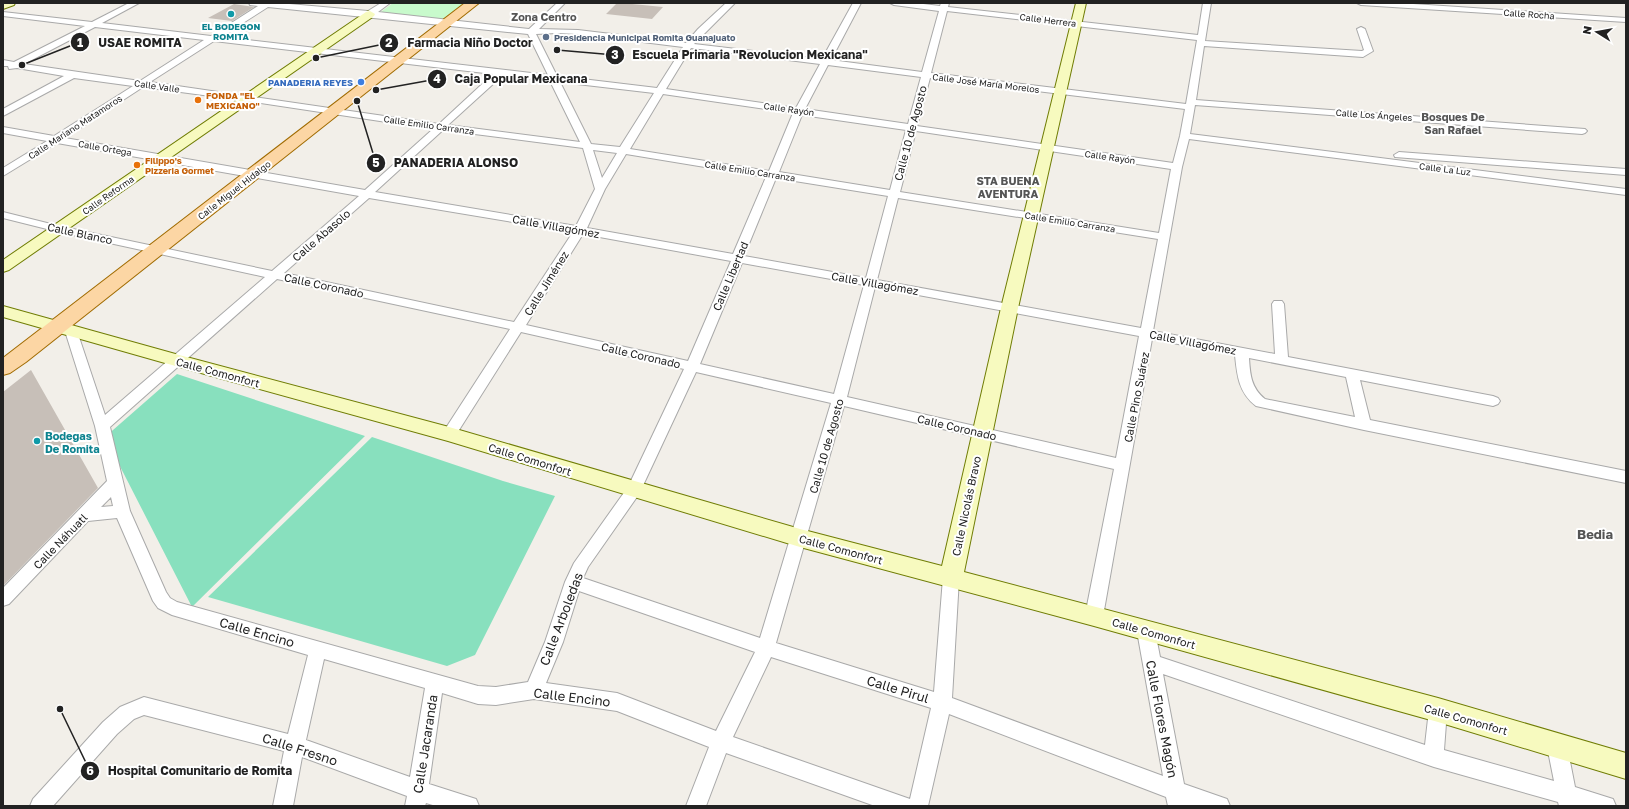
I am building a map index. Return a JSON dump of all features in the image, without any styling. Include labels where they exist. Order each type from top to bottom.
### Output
[{"type":"main road","name":"Calle Miguel Hidalgo","points":[[3,373],[11,362],[64,329],[157,250],[473,3]]},
{"type":"street","points":[[3,6],[10,3]]},
{"type":"street","points":[[3,71],[135,3]]},
{"type":"street","name":"Calle José María Morelos","points":[[253,3],[531,32],[578,32],[1061,92],[1190,104]]},
{"type":"street","points":[[370,14],[386,3]]},
{"type":"street","points":[[561,3],[531,32],[587,146],[600,189]]},
{"type":"street","name":"Calle Jiménez","points":[[449,434],[580,230],[600,189],[688,46],[701,31],[731,3]]},
{"type":"street","name":"Calle Libertad","points":[[634,490],[692,367],[799,111],[857,3]]},
{"type":"street","name":"Calle Herrera","points":[[894,3],[944,6],[1201,40],[1363,54],[1369,51],[1361,29]]},
{"type":"street","name":"Calle Nicolás Bravo","points":[[918,806],[942,703],[951,578],[981,432],[1009,307],[1081,3]]},
{"type":"street","name":"Calle Pino Suárez","points":[[1094,616],[1185,136],[1207,3]]},
{"type":"street","name":"Calle Rocha","points":[[1360,3],[1626,20]]},
{"type":"street","name":"Calle Mariano Matamoros","points":[[3,173],[57,140],[267,4]]},
{"type":"street","name":"Calle 10 de Agosto","points":[[696,806],[721,742],[766,648],[800,538],[839,400],[944,6]]},
{"type":"street","name":"Calle Rayón","points":[[3,14],[212,40],[660,91],[1178,167]]},
{"type":"street","name":"Calle Reforma","points":[[3,267],[370,14]]},
{"type":"street","name":"Calle Valle","points":[[3,63],[73,75],[334,111]]},
{"type":"street","name":"Calle Abasolo","points":[[102,426],[367,194],[501,72]]},
{"type":"street","points":[[3,113],[73,75]]},
{"type":"street","name":"Calle Los Ángeles","points":[[1190,104],[1582,131]]},
{"type":"street","name":"Calle Emilio Carranza","points":[[334,111],[441,127],[624,151],[1165,236]]},
{"type":"street","name":"Calle Ortega","points":[[3,130],[254,174]]},
{"type":"street","name":"Calle La Luz","points":[[1185,136],[1390,158],[1626,192]]},
{"type":"street","name":"Calle La Luz","points":[[1390,158],[1626,172]]},
{"type":"street","points":[[1566,168],[1580,186]]},
{"type":"street","name":"Calle Villagómez","points":[[254,174],[580,230],[1009,307],[1494,401]]},
{"type":"street","name":"Calle Blanco","points":[[3,215],[59,229],[157,250]]},
{"type":"street","name":"Calle Coronado","points":[[157,250],[518,327],[1123,465]]},
{"type":"street","points":[[1278,304],[1282,359]]},
{"type":"street","name":"Calle Comonfort","points":[[3,312],[449,434],[800,538],[1094,616],[1438,710],[1626,766]]},
{"type":"street","points":[[64,329],[102,426],[122,511],[86,514]]},
{"type":"street","points":[[1241,351],[1246,386],[1252,397],[1261,404],[1626,477]]},
{"type":"street","points":[[1352,373],[1364,425]]},
{"type":"street","name":"Calle Náhuatl","points":[[3,599],[116,482]]},
{"type":"street","name":"Calle Arboledas","points":[[534,690],[554,642],[573,582],[582,563],[634,490]]},
{"type":"street","name":"Calle Encino","points":[[122,511],[164,603],[172,608],[478,695],[496,696],[534,690],[618,702],[721,742],[903,806]]},
{"type":"street","name":"Calle Pirul","points":[[573,582],[766,648],[942,703],[1177,798],[1220,806]]},
{"type":"street","name":"Calle Flores Magón","points":[[1146,631],[1177,798]]},
{"type":"street","points":[[283,806],[295,745],[318,649]]},
{"type":"street","points":[[1151,662],[1434,757],[1568,800],[1606,806]]},
{"type":"street","name":"Calle Jacaranda","points":[[416,798],[436,682]]},
{"type":"street","name":"Calle Fresno","points":[[40,806],[110,728],[127,713],[144,706],[295,745],[416,798],[469,806]]},
{"type":"street","points":[[1434,757],[1438,710]]},
{"type":"street","points":[[1557,746],[1568,800]]},
{"type":"green space","points":[[393,3],[466,3],[443,20],[378,14]]},
{"type":"green space","points":[[177,374],[365,436],[192,607],[105,437]]},
{"type":"green space","points":[[372,437],[503,481],[555,496],[475,655],[447,666],[208,597]]},
{"type":"building","points":[[617,3],[663,7],[652,19],[606,14]]},
{"type":"building","name":"EL BODEGON ROMITA","points":[[234,4],[254,7],[232,21],[208,18]]},
{"type":"building","name":"Bodegas De Romita","points":[[31,370],[98,488],[3,586],[3,392]]},
{"type":"place","name":"EL BODEGON ROMITA","points":[[231,14]]},
{"type":"place","name":"Presidencia Municipal Romita Guanajuato","points":[[546,37]]},
{"type":"place","name":"Escuela Primaria \"Revolucion Mexicana\"","points":[[557,50]]},
{"type":"place","name":"Farmacia Niño Doctor","points":[[316,58]]},
{"type":"place","name":"USAE ROMITA","points":[[22,65]]},
{"type":"place","name":"PANADERIA REYES","points":[[361,82]]},
{"type":"place","name":"Caja Popular Mexicana","points":[[376,90]]},
{"type":"place","name":"FONDA \"EL MEXICANO\"","points":[[198,100]]},
{"type":"place","name":"PANADERIA ALONSO","points":[[357,101]]},
{"type":"place","name":"Filippo's Pizzeria Gormet","points":[[137,165]]},
{"type":"place","name":"Bodegas De Romita","points":[[37,441]]},
{"type":"place","name":"Hospital Comunitario de Romita","points":[[60,709]]},
{"type":"district","name":"Zona Centro","points":[[544,16]]},
{"type":"district","name":"Bosques De San Rafael","points":[[1453,122]]},
{"type":"district","name":"STA BUENA AVENTURA","points":[[1008,186]]},
{"type":"district","name":"Bedia","points":[[1595,534]]}]
